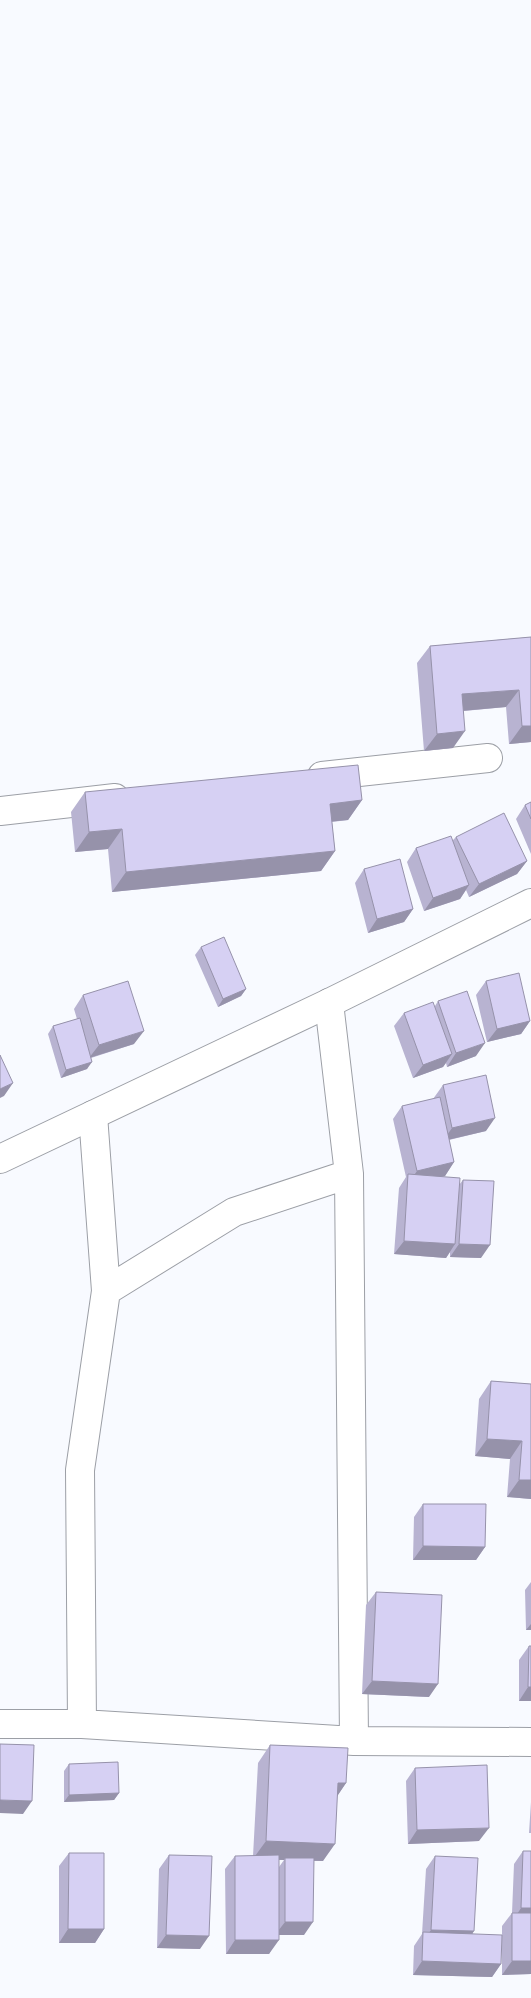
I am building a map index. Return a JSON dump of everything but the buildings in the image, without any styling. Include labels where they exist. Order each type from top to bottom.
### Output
[{"type":"street","points":[[293,779],[488,758]]},
{"type":"street","points":[[0,811],[137,796]]},
{"type":"street","points":[[0,1159],[329,1003],[531,903]]},
{"type":"street","points":[[329,1003],[349,1174],[354,1741]]},
{"type":"street","points":[[82,1724],[80,1470],[106,1291],[92,1115]]},
{"type":"street","points":[[106,1291],[234,1212],[349,1174]]},
{"type":"street","points":[[0,1724],[82,1724],[354,1741],[531,1742]]}]
